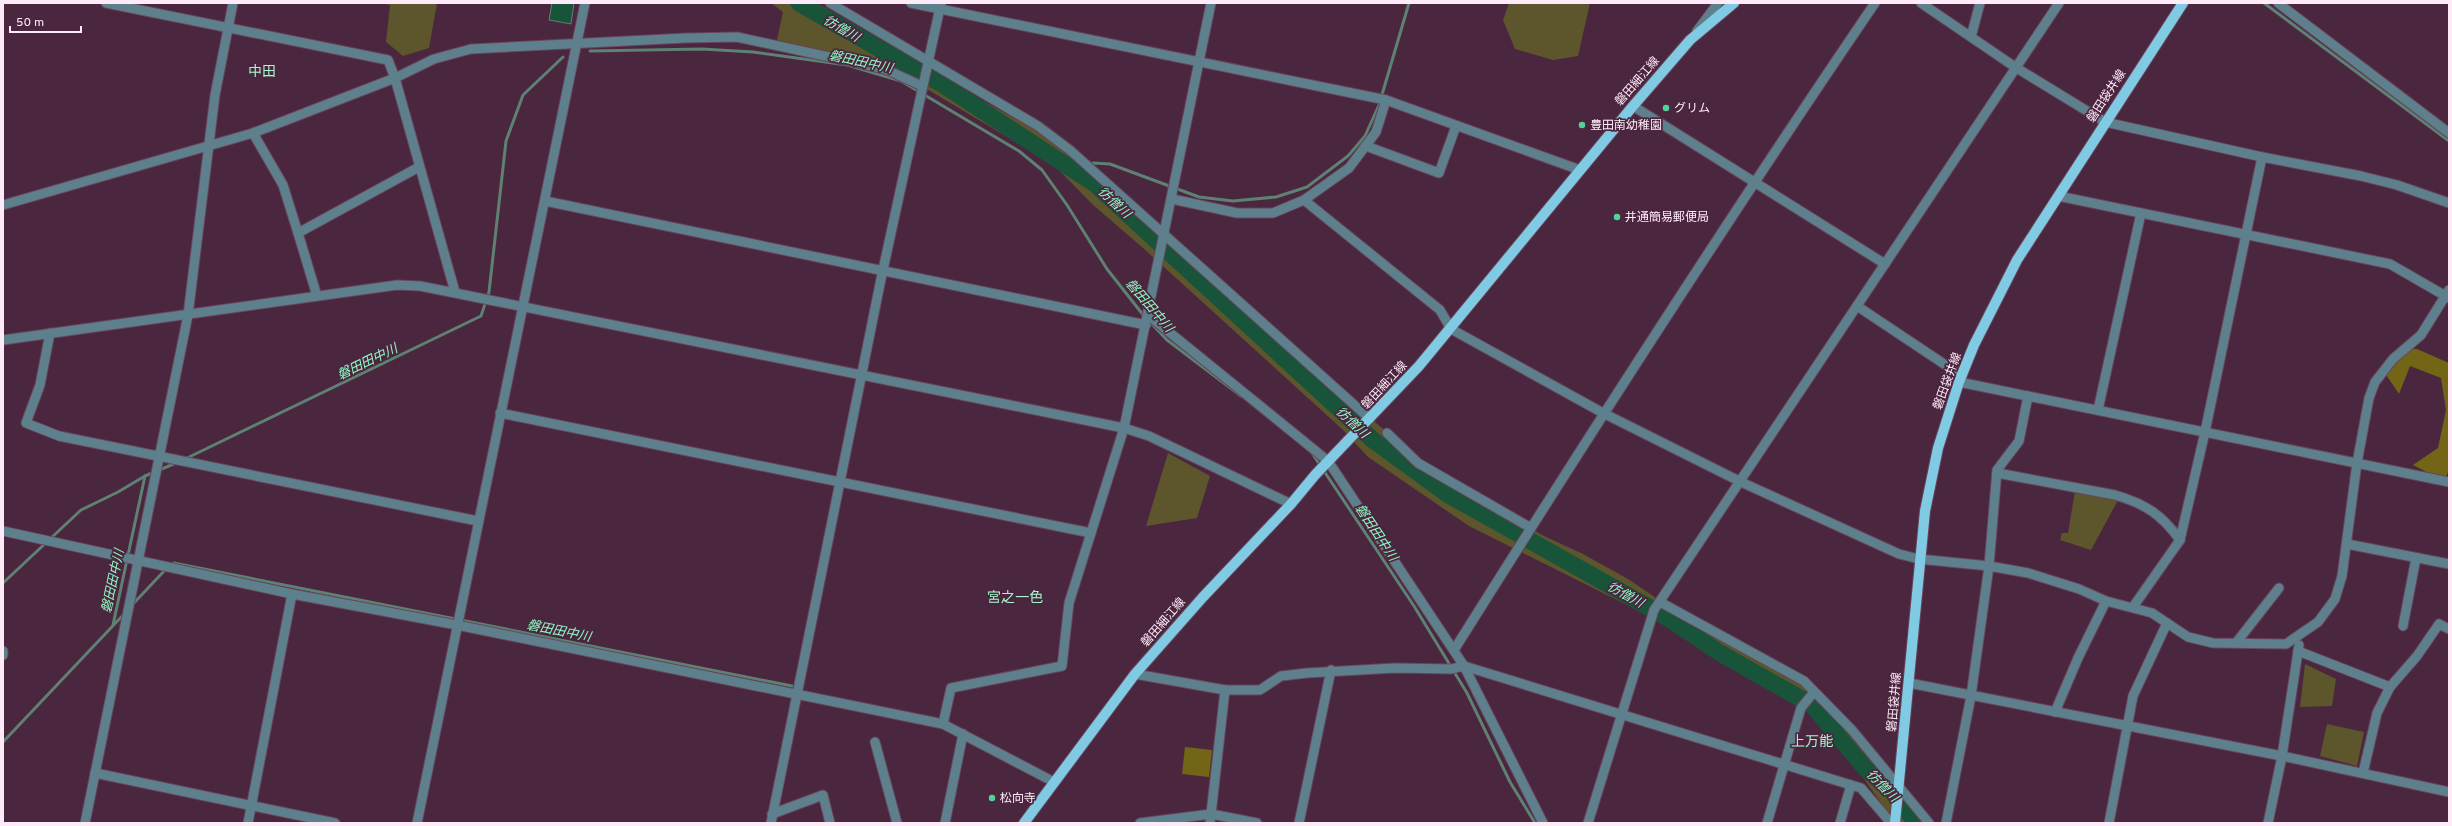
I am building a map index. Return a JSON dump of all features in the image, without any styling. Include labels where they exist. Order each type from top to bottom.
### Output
[{"type":"main road","name":"磐田細江線","points":[[1024,823],[1135,674],[1203,597],[1291,504],[1328,462],[1370,419],[1451,328],[1485,284],[1690,40],[1734,3]]},
{"type":"main road","name":"磐田袋井線","points":[[1894,821],[1899,787],[1919,559],[1925,511],[1938,448],[1960,379],[1974,345],[2002,287],[2058,196],[2182,3]]},
{"type":"street","points":[[106,3],[388,60],[395,78],[455,292]]},
{"type":"street","points":[[85,823],[137,560],[188,315],[215,95],[233,3]]},
{"type":"street","points":[[418,823],[478,520],[585,3]]},
{"type":"street","points":[[830,3],[1038,126],[1058,141],[1370,419]]},
{"type":"street","points":[[911,3],[940,6],[1386,100],[1580,170]]},
{"type":"street","points":[[943,724],[951,688],[1062,666],[1069,603],[1124,428],[1211,3]]},
{"type":"street","points":[[1690,40],[1718,3]]},
{"type":"street","points":[[1454,650],[1603,413],[1753,182],[1875,3]]},
{"type":"street","points":[[1921,3],[2015,67],[2105,122],[2262,157],[2368,178],[2412,190],[2449,203]]},
{"type":"street","points":[[1971,37],[1980,3]]},
{"type":"street","points":[[1588,823],[1620,714],[1654,610],[1741,482],[2015,67],[2059,3]]},
{"type":"street","points":[[2278,3],[2449,133]]},
{"type":"street","points":[[772,818],[796,693],[863,376],[883,272],[940,6]]},
{"type":"street","points":[[3,205],[252,133],[395,78],[434,59],[471,49],[495,46],[576,45],[686,38],[737,37],[885,69],[922,86]]},
{"type":"street","points":[[1172,199],[1238,213],[1272,213],[1304,200],[1349,168],[1376,132],[1386,100]]},
{"type":"street","points":[[1633,106],[1885,264]]},
{"type":"street","points":[[1366,146],[1439,173],[1456,126]]},
{"type":"street","points":[[252,133],[283,185],[316,296]]},
{"type":"street","points":[[2133,607],[2180,540],[2205,432],[2262,157]]},
{"type":"street","points":[[298,233],[419,167]]},
{"type":"street","points":[[1304,200],[1440,310],[1451,328],[1603,413],[1741,482],[1899,554],[1919,559],[1989,566],[2028,573],[2079,589],[2106,601],[2152,612],[2188,637],[2213,643],[2286,644],[2300,637],[2318,622],[2335,599],[2342,576],[2357,463],[2369,398],[2375,382],[2393,359],[2421,335],[2448,294],[2390,264],[2058,196]]},
{"type":"street","points":[[545,201],[883,272],[1146,325]]},
{"type":"street","points":[[2098,410],[2141,213]]},
{"type":"street","points":[[3,340],[397,285],[455,292],[1124,428],[1149,436],[1291,504]]},
{"type":"street","points":[[1857,306],[1960,379],[2028,396],[2449,482]]},
{"type":"street","points":[[1148,315],[1328,462],[1464,666],[1543,823]]},
{"type":"street","points":[[50,334],[40,385],[26,423],[59,436],[478,520]]},
{"type":"street","points":[[1946,823],[1971,696],[1989,566],[1997,473],[2019,441],[2028,396]]},
{"type":"street","points":[[500,413],[1091,533]]},
{"type":"street","points":[[1387,433],[1418,463],[1531,528]]},
{"type":"street","points":[[1997,473],[2116,495],[2133,500],[2149,508],[2167,522],[2180,540]]},
{"type":"street","points":[[3,531],[292,594],[458,625],[943,724],[1054,782]]},
{"type":"street","points":[[2347,544],[2449,564]]},
{"type":"street","points":[[2403,626],[2416,558]]},
{"type":"street","points":[[2236,643],[2279,588]]},
{"type":"street","points":[[248,823],[292,594]]},
{"type":"street","points":[[2056,712],[2078,658],[2106,601]]},
{"type":"street","points":[[1660,602],[1804,681],[1852,730],[1929,823]]},
{"type":"street","points":[[2109,823],[2133,696],[2167,623]]},
{"type":"street","points":[[2362,774],[2377,713],[2390,687],[2417,656],[2438,624],[2449,629]]},
{"type":"street","points":[[2268,823],[2282,756],[2300,637]]},
{"type":"street","points":[[2298,651],[2390,687]]},
{"type":"street","points":[[1135,674],[1225,690],[1260,690],[1280,676],[1331,670],[1450,669],[1464,666],[1862,788],[1894,821]]},
{"type":"street","points":[[1299,823],[1331,670]]},
{"type":"street","points":[[1909,683],[2282,756],[2449,792]]},
{"type":"street","points":[[1211,818],[1225,690]]},
{"type":"street","points":[[1767,823],[1802,708],[1814,692]]},
{"type":"street","points":[[944,823],[963,734]]},
{"type":"street","points":[[875,742],[897,823]]},
{"type":"street","points":[[95,773],[335,823]]},
{"type":"street","points":[[1840,823],[1851,785]]},
{"type":"street","points":[[772,818],[823,795],[830,823]]},
{"type":"street","points":[[1140,823],[1211,818],[1257,823]]},
{"type":"shaded area","points":[[382,3],[437,3],[429,48],[403,56],[386,42],[390,5]]},
{"type":"shaded area","points":[[552,3],[574,3],[571,24],[549,20]]},
{"type":"shaded area","points":[[771,3],[817,3],[976,97],[1025,124],[1045,132],[1391,436],[1418,463],[1544,536],[1583,554],[1628,579],[1668,606],[1804,681],[1929,823],[1895,823],[1827,723],[1801,708],[1729,656],[1699,645],[1655,619],[1469,526],[1368,457],[1342,429],[1143,248],[1092,204],[1054,165],[922,86],[885,69],[777,40],[783,12]]},
{"type":"shaded area","points":[[1509,3],[1590,3],[1578,56],[1553,60],[1515,49],[1503,20]]},
{"type":"shaded area","points":[[2405,349],[2417,349],[2449,363],[2449,470],[2444,481],[2413,465],[2438,448],[2446,410],[2441,378],[2410,366],[2399,394],[2387,376],[2387,365]]},
{"type":"shaded area","points":[[1168,453],[1210,476],[1197,518],[1146,526]]},
{"type":"shaded area","points":[[2075,491],[2118,500],[2091,550],[2060,540],[2062,533],[2068,533]]},
{"type":"shaded area","points":[[2305,664],[2336,679],[2332,706],[2300,707]]},
{"type":"shaded area","points":[[2327,724],[2364,732],[2357,766],[2320,756]]},
{"type":"shaded area","points":[[1185,747],[1212,750],[1209,777],[1182,774]]},
{"type":"waterway","name":"彷僧川","points":[[799,3],[940,83],[1095,184],[1373,440],[1447,494],[1666,617],[1720,653],[1812,705],[1865,768],[1893,792],[1916,823]]},
{"type":"waterway","points":[[1075,172],[1093,163],[1110,164],[1199,197],[1233,201],[1276,197],[1307,187],[1348,156],[1365,136],[1379,105],[1409,3]]},
{"type":"waterway","points":[[2264,3],[2449,141]]},
{"type":"waterway","name":"磐田田中川","points":[[590,51],[702,49],[753,52],[847,65],[901,81],[1019,151],[1042,170],[1067,205],[1107,269],[1144,316]]},
{"type":"waterway","name":"磐田田中川","points":[[185,459],[481,316],[489,292],[506,141],[523,95],[563,57]]},
{"type":"waterway","name":"磐田田中川","points":[[1151,323],[1167,340],[1241,396]]},
{"type":"waterway","name":"磐田田中川","points":[[1312,453],[1414,606],[1467,693],[1510,782],[1535,823]]},
{"type":"waterway","name":"磐田田中川","points":[[113,625],[145,476],[176,463]]},
{"type":"waterway","points":[[3,583],[81,510],[118,492],[145,476]]},
{"type":"waterway","name":"磐田田中川","points":[[172,565],[174,563],[792,686]]},
{"type":"waterway","name":"磐田田中川","points":[[133,604],[166,569]]},
{"type":"waterway","name":"磐田田中川","points":[[3,742],[125,613]]},
{"type":"place","name":"グリム","points":[[1666,108]]},
{"type":"place","name":"豊田南幼稚園","points":[[1582,125]]},
{"type":"place","name":"井通簡易郵便局","points":[[1617,217]]},
{"type":"place","name":"松向寺","points":[[992,798]]},
{"type":"district","name":"中田","points":[[262,71]]},
{"type":"district","name":"宮之一色","points":[[1015,597]]},
{"type":"district","name":"上万能","points":[[1812,741]]}]
